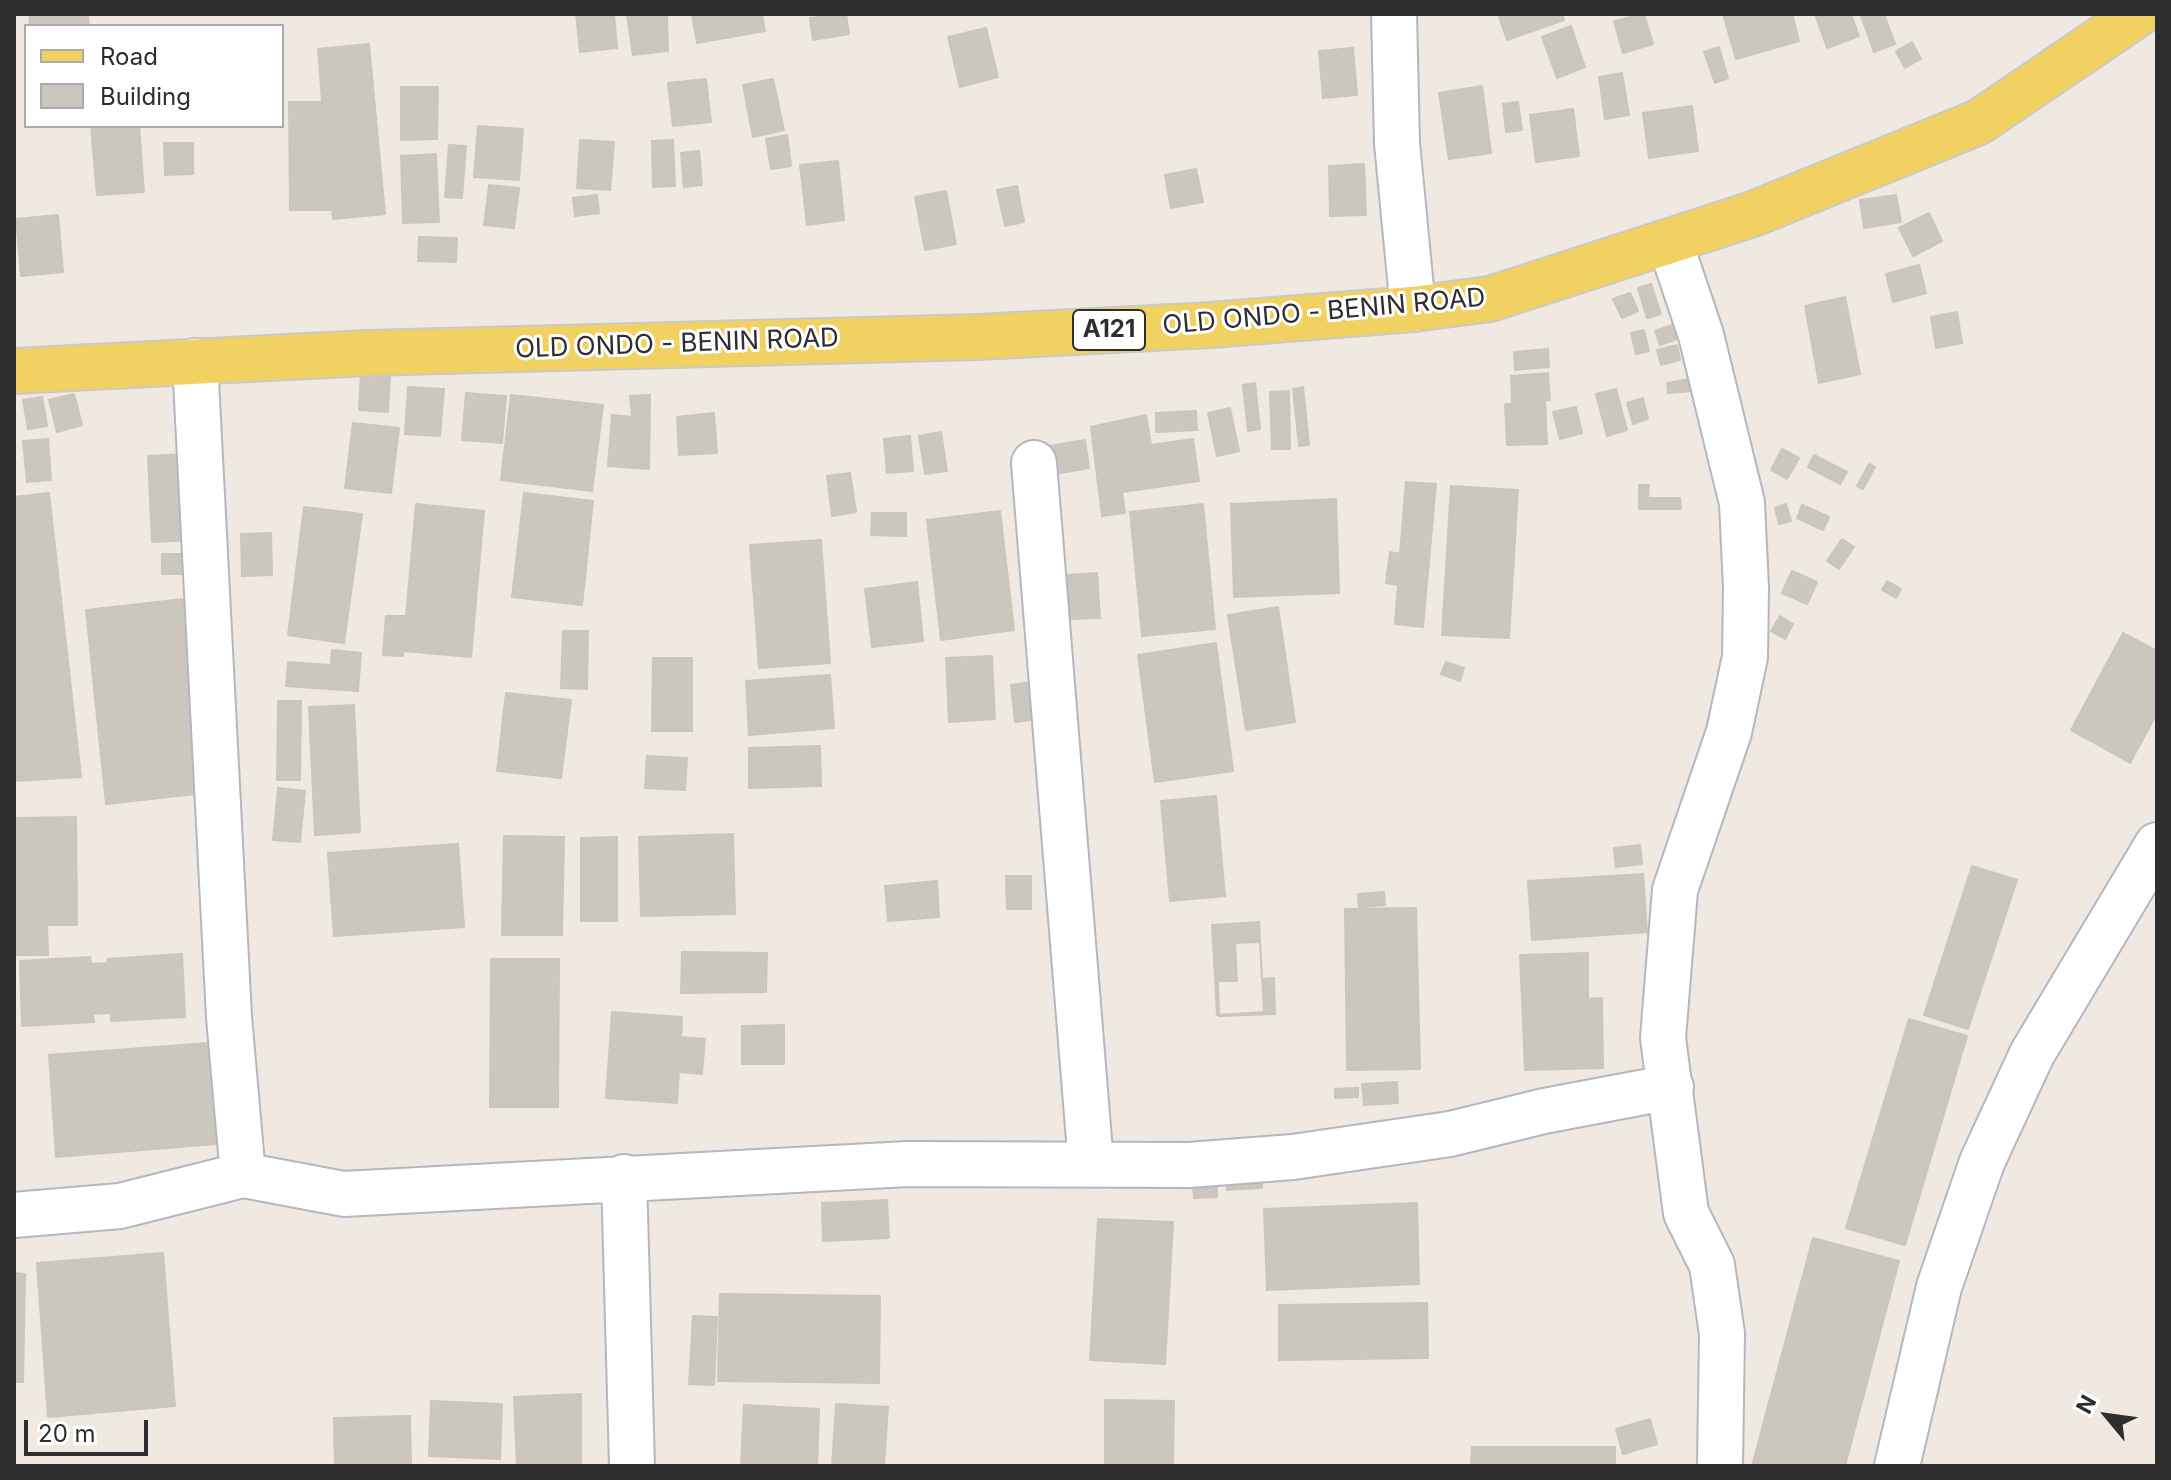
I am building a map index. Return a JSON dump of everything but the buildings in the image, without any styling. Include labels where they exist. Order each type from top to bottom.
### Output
[{"type":"main road","name":"OLD ONDO - BENIN ROAD","points":[[14,371],[632,344],[978,337],[1211,325],[1413,309],[1490,299],[1753,214],[1979,122],[2138,14]]},
{"type":"street","points":[[1394,14],[1397,143],[1413,309]]},
{"type":"street","points":[[1670,243],[1701,335],[1742,503],[1746,588],[1745,657],[1729,732],[1675,890],[1663,1038],[1686,1213],[1712,1265],[1722,1334],[1720,1466]]},
{"type":"street","points":[[195,361],[229,1017],[243,1175]]},
{"type":"street","points":[[1034,463],[1091,1164]]},
{"type":"street","points":[[1897,1466],[1939,1287],[1982,1162],[2032,1054],[2157,845]]},
{"type":"street","points":[[14,1215],[120,1206],[243,1175],[344,1194],[908,1164],[1189,1165],[1293,1157],[1450,1134],[1544,1111],[1671,1087]]},
{"type":"street","points":[[624,1177],[632,1466]]}]
